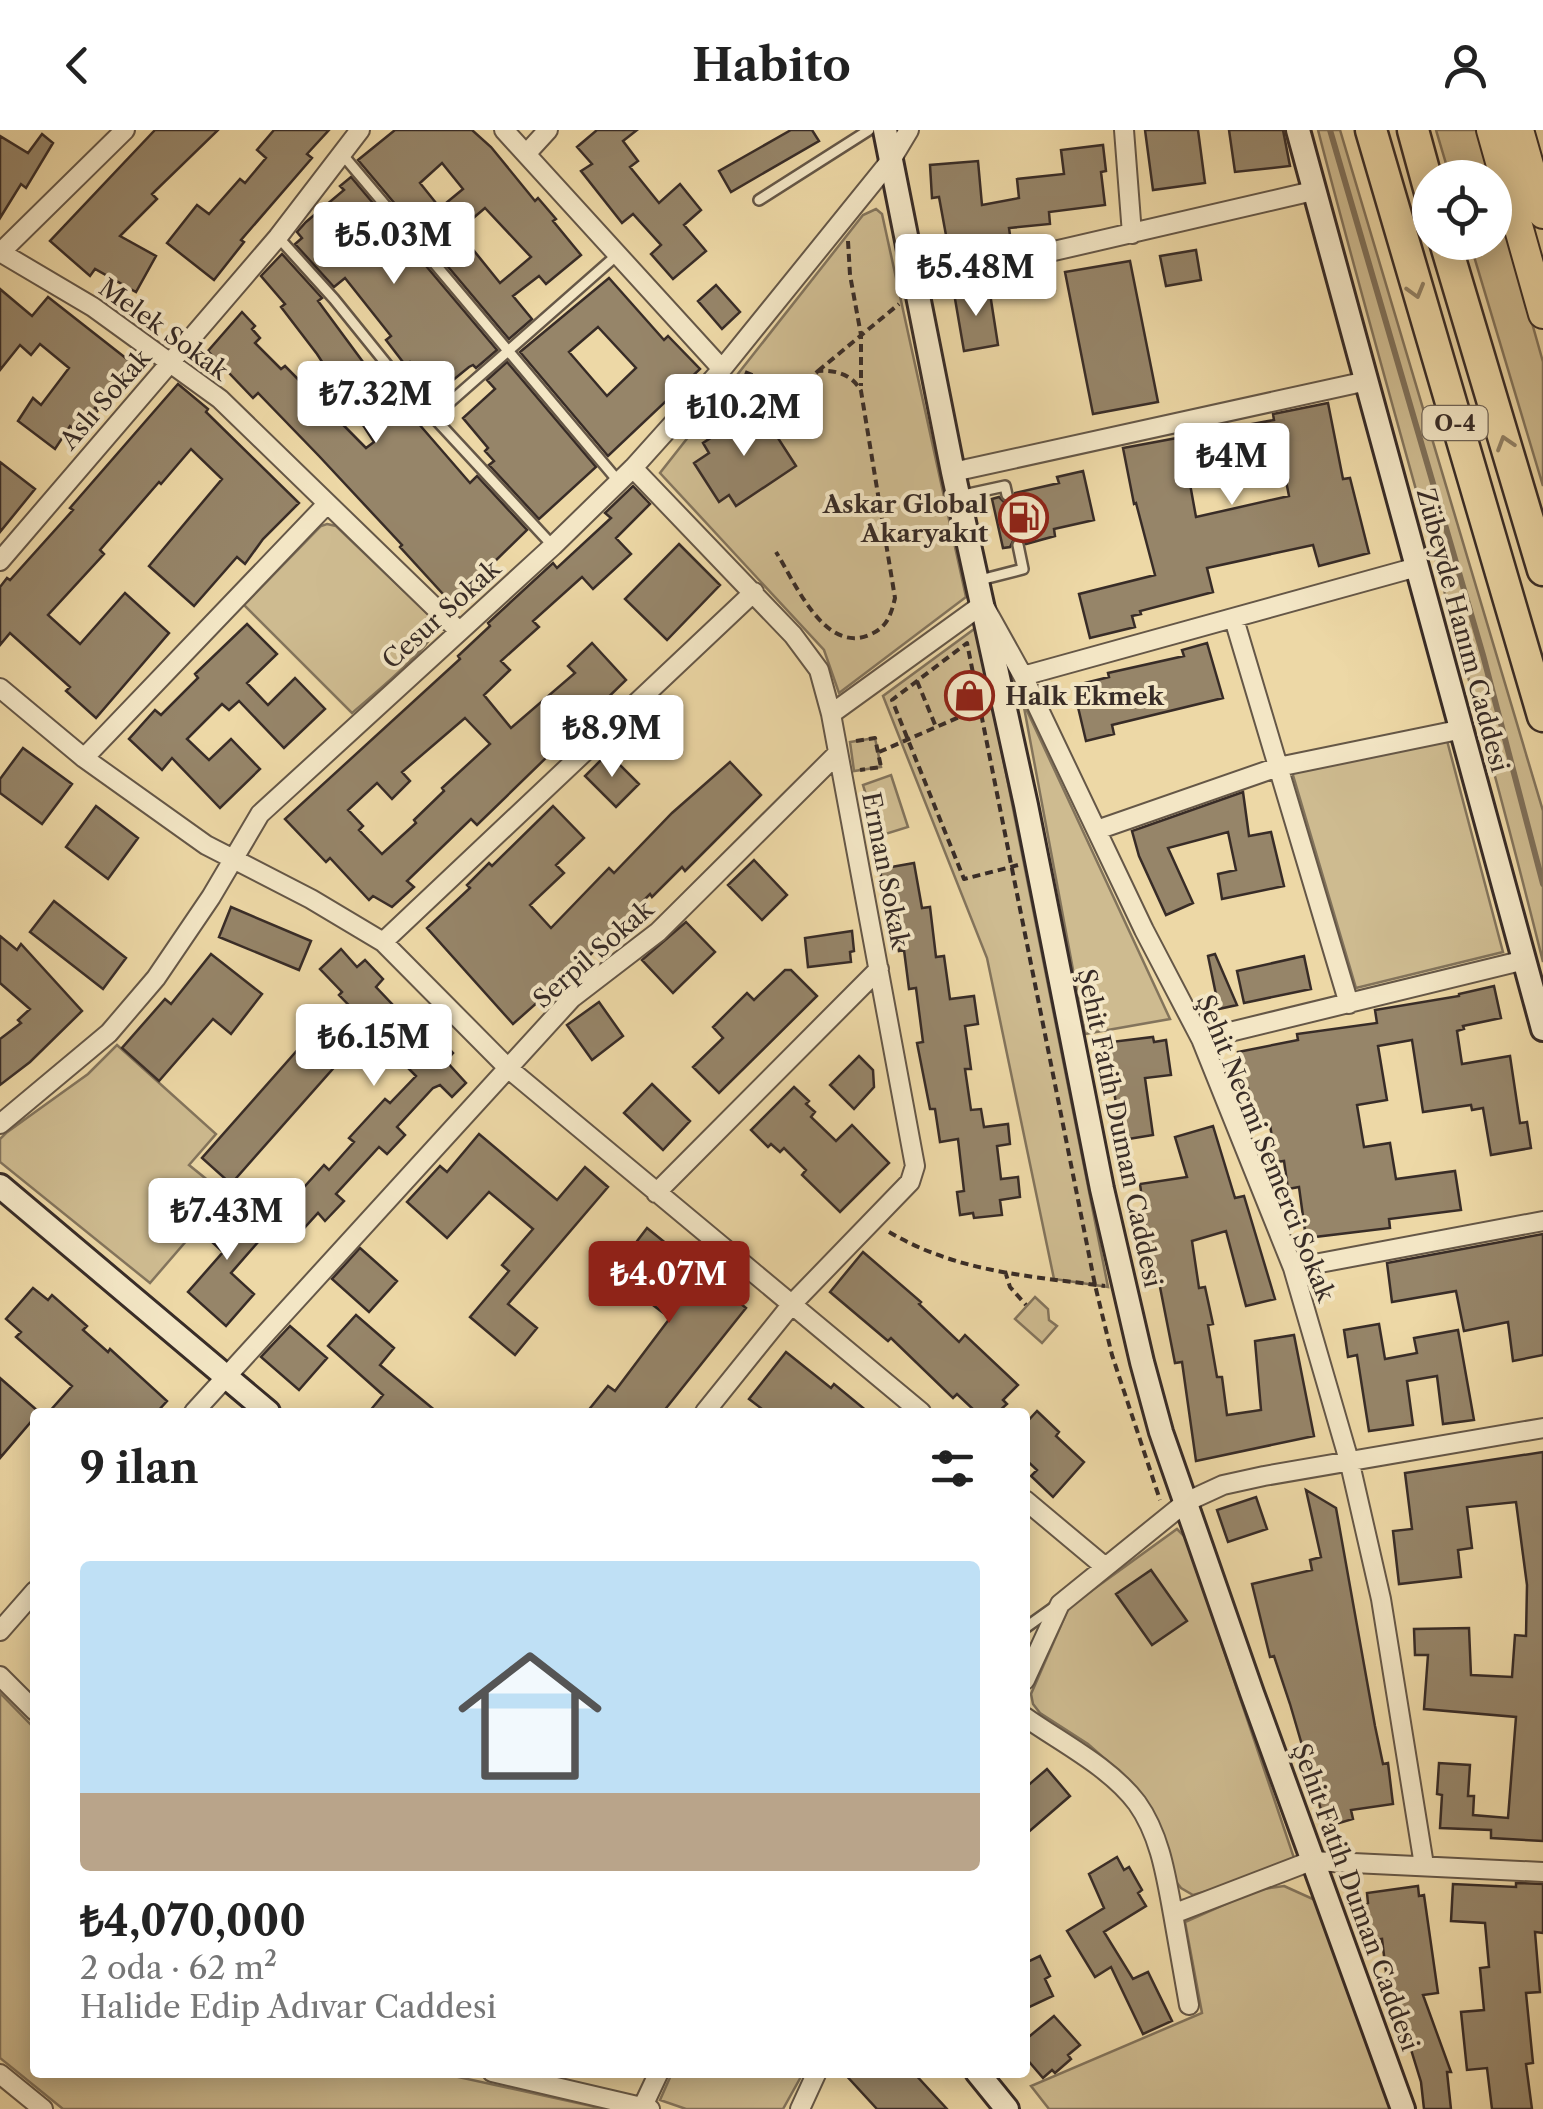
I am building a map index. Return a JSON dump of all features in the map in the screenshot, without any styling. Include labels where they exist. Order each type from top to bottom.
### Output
[{"type":"highway","name":"O-4","points":[[1371,130],[1543,716]]},
{"type":"highway","points":[[1413,130],[1421,160]]},
{"type":"highway","name":"O-4","points":[[1450,260],[1543,570]]},
{"type":"main road","points":[[1491,130],[1543,314]]},
{"type":"main road","points":[[1519,130],[1543,214]]},
{"type":"street","points":[[0,252],[125,130]]},
{"type":"street","name":"Aslı Sokak","points":[[0,561],[278,237],[360,130]]},
{"type":"street","points":[[504,130],[722,369]]},
{"type":"street","points":[[526,154],[548,130]]},
{"type":"street","name":"Şehit Fatih Duman Caddesi","points":[[885,130],[1124,1290],[1162,1432],[1403,2109]]},
{"type":"street","name":"Cesur Sokak","points":[[0,1124],[110,1033],[156,978],[260,814],[634,468],[722,369],[891,160],[909,130]]},
{"type":"street","points":[[1124,130],[1132,234]]},
{"type":"street","name":"Zübeyde Hanım Caddesi","points":[[1298,130],[1543,1029]]},
{"type":"street","points":[[916,287],[1313,192]]},
{"type":"street","name":"Melek Sokak","points":[[0,252],[93,307],[220,399],[458,630]]},
{"type":"street","points":[[953,472],[1367,381]]},
{"type":"street","name":"Erman Sokak","points":[[634,468],[754,592],[819,670],[831,714],[915,1166],[910,1182],[792,1304],[708,1408]]},
{"type":"street","points":[[84,758],[326,504]]},
{"type":"street","points":[[1023,676],[1418,567]]},
{"type":"street","points":[[383,942],[754,592]]},
{"type":"street","points":[[831,714],[907,658],[980,592]]},
{"type":"street","name":"Şehit Necmi Semerci Sokak","points":[[980,592],[1201,1039],[1293,1268],[1350,1464],[1380,1598],[1424,1865]]},
{"type":"street","points":[[1234,619],[1349,1004]]},
{"type":"street","points":[[0,688],[84,758],[206,846],[311,899],[383,942],[509,1069],[916,1408]]},
{"type":"street","points":[[1097,830],[1278,768],[1463,729]]},
{"type":"street","name":"Serpil Sokak","points":[[198,1408],[572,998],[658,932],[837,749]]},
{"type":"street","points":[[1201,1039],[1524,960]]},
{"type":"street","points":[[656,1193],[879,969]]},
{"type":"street","points":[[0,1186],[263,1408]]},
{"type":"street","points":[[1293,1268],[1543,1222]]},
{"type":"street","points":[[1030,1669],[1060,1604],[1186,1502],[1223,1485],[1543,1428]]},
{"type":"street","points":[[1030,1504],[1104,1566]]},
{"type":"street","points":[[0,1630],[30,1597]]},
{"type":"street","points":[[0,1676],[30,1707]]},
{"type":"street","points":[[1030,1721],[1114,1779],[1137,1803],[1154,1834],[1189,2005]]},
{"type":"street","points":[[1172,1914],[1312,1861],[1543,1872]]},
{"type":"street","points":[[0,2074],[42,2109]]},
{"type":"street","points":[[518,2078],[646,2108],[658,2078]]},
{"type":"street","points":[[800,2109],[814,2078]]},
{"type":"street","points":[[983,2078],[1008,2109]]},
{"type":"lane","points":[[759,200],[869,130]]},
{"type":"lane","points":[[342,154],[619,482]]},
{"type":"lane","points":[[278,237],[433,417],[553,546]]},
{"type":"lane","points":[[433,417],[618,255]]},
{"type":"lane","points":[[958,496],[1006,486],[1007,495]]},
{"type":"lane","points":[[980,592],[1024,569],[1018,546]]},
{"type":"lane","points":[[1030,1625],[1060,1604]]},
{"type":"path","points":[[776,552],[829,630],[844,638],[859,638],[884,626],[895,598],[860,391],[861,336],[850,276],[846,216]]},
{"type":"path","points":[[722,369],[752,373],[787,400],[916,287]]},
{"type":"path","points":[[818,371],[844,374],[856,381],[860,391]]},
{"type":"path","points":[[1037,860],[1011,867],[964,879],[892,700],[967,643],[1011,867],[1095,1285],[1112,1355],[1166,1517]]},
{"type":"path","points":[[907,658],[936,727]]},
{"type":"path","points":[[878,752],[980,708]]},
{"type":"path","points":[[837,749],[876,738],[881,766],[842,773]]},
{"type":"path","points":[[872,1222],[946,1260],[1124,1290]]},
{"type":"path","points":[[1005,1272],[1010,1287],[1026,1305]]},
{"type":"shaded area","points":[[1318,130],[1340,130],[1543,811],[1543,962],[1489,753]]},
{"type":"shaded area","points":[[1436,130],[1478,130],[1486,160],[1445,160]]},
{"type":"shaded area","points":[[876,209],[882,214],[966,597],[839,693],[824,650],[660,473],[863,215]]},
{"type":"shaded area","points":[[1512,252],[1543,362],[1543,486],[1475,260],[1512,260]]},
{"type":"shaded area","points":[[327,524],[336,526],[431,617],[433,627],[421,650],[352,713],[244,605]]},
{"type":"shaded area","points":[[977,627],[1108,1287],[1054,1279],[987,958],[883,696]]},
{"type":"shaded area","points":[[1023,702],[1170,1019],[1085,1034]]},
{"type":"shaded area","points":[[1445,733],[1503,952],[1356,988],[1290,765]]},
{"type":"shaded area","points":[[875,738],[881,767],[854,771],[850,742]]},
{"type":"shaded area","points":[[891,775],[908,827],[879,836],[863,785]]},
{"type":"shaded area","points":[[117,1045],[216,1134],[189,1165],[226,1195],[150,1283],[0,1162],[0,1139],[6,1133],[88,1074]]},
{"type":"shaded area","points":[[1035,1297],[1048,1309],[1049,1320],[1057,1326],[1042,1343],[1015,1319]]},
{"type":"shaded area","points":[[1177,1529],[1186,1538],[1294,1858],[1232,1884],[1193,1895],[1174,1879],[1139,1793],[1128,1779],[1088,1744],[1040,1713],[1031,1694],[1069,1607]]},
{"type":"shaded area","points":[[0,1693],[30,1724],[30,2078],[463,2078],[605,2109],[63,2109],[0,2058]]},
{"type":"shaded area","points":[[1284,1886],[1315,1900],[1393,2109],[1049,2109],[1031,2086],[1202,2013],[1185,1922],[1257,1890]]},
{"type":"shaded area","points":[[669,2078],[800,2078],[783,2109],[686,2109],[660,2100]]},
{"type":"building","points":[[155,130],[218,130],[152,194],[157,199],[120,236],[156,256],[136,292],[95,269],[90,276],[50,241]]},
{"type":"building","points":[[274,130],[329,130],[307,154],[312,158],[241,240],[244,242],[214,280],[167,243],[197,205],[209,214],[240,179],[245,183],[266,158],[257,150]]},
{"type":"building","points":[[395,130],[472,130],[535,201],[538,198],[581,255],[546,284],[539,276],[513,296],[532,319],[509,339],[358,160]],"holes":[[[442,163],[463,189],[440,208],[420,183]],[[485,208],[531,257],[500,283],[458,231]]]},
{"type":"building","points":[[597,130],[637,130],[623,141],[638,161],[630,167],[659,203],[680,184],[701,210],[684,225],[706,251],[673,279],[651,254],[661,245],[633,214],[622,223],[581,171],[592,164],[577,147]]},
{"type":"building","points":[[791,130],[812,130],[819,141],[731,192],[719,171]]},
{"type":"building","points":[[1145,130],[1198,130],[1205,183],[1153,190]]},
{"type":"building","points":[[1229,130],[1283,130],[1290,166],[1235,172]]},
{"type":"building","points":[[42,134],[53,143],[26,188],[21,184],[0,218],[0,136],[28,153]]},
{"type":"building","points":[[1103,145],[1105,205],[1049,212],[1050,224],[1009,228],[1010,235],[948,246],[939,197],[932,198],[930,165],[978,161],[982,205],[1019,198],[1017,179],[1064,174],[1061,150]]},
{"type":"building","points":[[351,177],[497,350],[436,394],[410,362],[406,366],[386,340],[391,336],[345,278],[334,287],[295,244],[302,238],[297,232],[344,190],[340,186]]},
{"type":"building","points":[[1196,250],[1201,280],[1166,286],[1160,256]]},
{"type":"building","points":[[282,254],[322,298],[318,301],[383,389],[386,386],[470,483],[477,476],[527,530],[488,568],[491,572],[454,606],[319,456],[258,393],[253,398],[208,351],[242,312],[255,326],[252,329],[260,338],[255,343],[281,369],[285,366],[366,448],[374,442],[281,307],[285,304],[261,276]]},
{"type":"building","points":[[1130,261],[1158,402],[1093,414],[1065,272]]},
{"type":"building","points":[[609,278],[664,340],[668,336],[700,369],[608,456],[520,352]],"holes":[[[598,327],[636,368],[607,396],[569,352]]]},
{"type":"building","points":[[716,285],[740,312],[722,329],[698,301]]},
{"type":"building","points":[[989,287],[998,345],[964,351],[954,293]]},
{"type":"building","points":[[0,289],[32,316],[48,297],[132,363],[95,408],[98,410],[80,434],[70,426],[55,449],[18,421],[33,398],[41,405],[69,368],[40,344],[31,355],[20,345],[0,370]]},
{"type":"building","points":[[507,362],[596,467],[539,519],[489,465],[494,461],[485,451],[488,448],[463,418],[495,389],[487,380]]},
{"type":"building","points":[[178,384],[208,409],[206,412],[299,503],[263,539],[245,564],[237,557],[194,606],[149,566],[222,479],[191,449],[159,482],[100,550],[104,554],[48,615],[80,644],[125,593],[169,633],[96,718],[66,691],[70,687],[10,633],[0,645],[0,587],[73,510],[70,508]]},
{"type":"building","points":[[1328,403],[1343,479],[1350,478],[1369,553],[1319,566],[1313,545],[1207,568],[1213,592],[1140,611],[1141,614],[1132,616],[1135,627],[1090,638],[1079,594],[1155,575],[1134,504],[1123,448],[1274,420],[1273,414]],"holes":[[[1283,466],[1289,496],[1196,517],[1190,484]]]},
{"type":"building","points":[[758,407],[796,466],[736,506],[729,495],[719,502],[694,463],[709,453],[703,443]]},
{"type":"building","points":[[0,462],[35,489],[0,532]]},
{"type":"building","points":[[1083,471],[1094,520],[1054,529],[1055,536],[1026,544],[1015,537],[1010,547],[1003,548],[992,499],[999,497],[1010,503],[1015,493],[1059,483],[1057,477]]},
{"type":"building","points":[[633,486],[650,504],[616,538],[631,554],[593,589],[582,577],[533,621],[539,627],[501,661],[510,670],[484,695],[511,728],[575,673],[568,666],[592,643],[626,680],[477,825],[471,819],[407,881],[414,887],[392,907],[373,896],[369,900],[330,858],[326,862],[285,819],[460,659],[458,656],[490,626],[488,623],[553,563],[557,568],[611,518],[605,513]],"holes":[[[465,718],[490,744],[442,788],[444,791],[414,820],[416,823],[382,854],[359,830],[363,826],[348,810],[377,783],[392,799],[410,781],[402,772]]]},
{"type":"building","points":[[679,544],[720,585],[667,640],[625,599]]},
{"type":"building","points":[[247,624],[277,654],[247,683],[268,705],[295,678],[325,709],[284,748],[239,701],[229,710],[222,704],[187,739],[209,760],[231,739],[260,769],[220,808],[172,758],[162,770],[129,739],[155,710],[161,715],[198,678],[195,674]]},
{"type":"building","points":[[1207,643],[1223,698],[1112,725],[1114,734],[1086,741],[1073,686],[1109,677],[1108,673],[1184,656],[1182,650]]},
{"type":"building","points":[[23,748],[72,784],[42,824],[0,793],[0,779]]},
{"type":"building","points":[[608,753],[639,784],[616,807],[585,776]]},
{"type":"building","points":[[730,762],[761,795],[685,871],[682,867],[652,897],[650,894],[586,959],[513,1024],[427,928],[470,888],[467,885],[489,863],[492,866],[553,806],[584,838],[556,865],[564,873],[530,905],[551,928],[609,868],[614,873],[672,813]]},
{"type":"building","points":[[1243,792],[1249,836],[1271,832],[1284,886],[1222,899],[1218,874],[1236,870],[1228,832],[1168,848],[1193,903],[1166,915],[1132,831]]},
{"type":"building","points":[[96,806],[138,838],[108,879],[66,847]]},
{"type":"building","points":[[754,860],[787,895],[762,920],[728,885]]},
{"type":"building","points":[[914,863],[922,908],[930,907],[936,957],[944,956],[950,999],[974,996],[978,1024],[965,1026],[971,1069],[965,1069],[971,1110],[981,1109],[984,1127],[1008,1124],[1010,1144],[997,1146],[1001,1179],[1018,1177],[1020,1197],[1000,1200],[1002,1215],[960,1215],[957,1192],[964,1191],[958,1139],[940,1142],[935,1109],[930,1109],[917,1043],[923,1042],[916,988],[909,989],[904,950],[899,951],[892,896],[884,897],[880,869]]},
{"type":"building","points":[[54,901],[126,958],[103,989],[30,932]]},
{"type":"building","points":[[231,907],[311,941],[299,970],[219,937]]},
{"type":"building","points":[[686,922],[715,952],[673,993],[642,960]]},
{"type":"building","points":[[852,931],[851,962],[808,967],[805,938]]},
{"type":"building","points":[[0,936],[17,950],[21,944],[82,1011],[30,1062],[0,1085],[0,1039],[21,1023],[18,1020],[30,1009],[0,983]]},
{"type":"building","points":[[341,949],[357,967],[365,960],[383,979],[376,987],[427,1041],[435,1034],[453,1053],[446,1061],[466,1083],[452,1097],[440,1085],[433,1088],[397,1127],[405,1135],[387,1154],[379,1147],[336,1194],[344,1201],[325,1221],[318,1213],[297,1236],[282,1222],[293,1210],[288,1205],[324,1165],[329,1170],[354,1142],[349,1138],[385,1099],[390,1103],[416,1076],[398,1051],[403,1046],[377,1019],[370,1027],[320,969]]},
{"type":"building","points":[[211,954],[262,994],[231,1034],[213,1019],[159,1081],[122,1048],[165,999],[171,1004]]},
{"type":"building","points":[[1215,954],[1237,1005],[1219,1009],[1208,956]]},
{"type":"building","points":[[1304,956],[1311,989],[1244,1003],[1237,971]]},
{"type":"building","points":[[785,970],[791,970],[817,996],[719,1093],[693,1067],[723,1038],[713,1027],[747,993],[754,1000]]},
{"type":"building","points":[[1494,986],[1501,1018],[1463,1026],[1457,1031],[1462,1064],[1510,1056],[1520,1123],[1527,1122],[1531,1148],[1491,1155],[1483,1108],[1472,1110],[1471,1105],[1423,1112],[1412,1040],[1378,1046],[1387,1100],[1357,1105],[1364,1147],[1390,1143],[1396,1179],[1455,1171],[1461,1210],[1389,1219],[1390,1228],[1306,1238],[1299,1187],[1288,1189],[1284,1161],[1276,1162],[1270,1125],[1263,1126],[1248,1088],[1245,1089],[1238,1052],[1298,1040],[1297,1034],[1377,1023],[1375,1010]]},
{"type":"building","points":[[599,1002],[623,1036],[592,1060],[567,1025]]},
{"type":"building","points":[[324,1020],[353,1046],[231,1184],[202,1158]]},
{"type":"building","points":[[1153,1037],[1154,1042],[1166,1040],[1171,1075],[1145,1078],[1153,1135],[1122,1140],[1111,1073],[1104,1074],[1101,1050],[1112,1049],[1111,1042]]},
{"type":"building","points":[[859,1056],[873,1070],[874,1087],[854,1109],[830,1085]]},
{"type":"building","points":[[652,1084],[690,1121],[663,1150],[624,1113]]},
{"type":"building","points":[[794,1087],[809,1101],[806,1104],[815,1112],[811,1117],[836,1141],[852,1125],[889,1163],[840,1212],[802,1175],[806,1170],[784,1148],[780,1152],[771,1144],[768,1147],[751,1130]]},
{"type":"building","points":[[1213,1126],[1235,1198],[1244,1196],[1275,1299],[1246,1306],[1226,1231],[1192,1241],[1199,1288],[1205,1287],[1213,1324],[1208,1325],[1227,1415],[1261,1410],[1255,1341],[1294,1335],[1314,1436],[1196,1461],[1182,1362],[1175,1363],[1159,1282],[1154,1283],[1140,1184],[1187,1177],[1175,1137]]},
{"type":"building","points":[[479,1134],[557,1200],[585,1167],[608,1187],[508,1304],[537,1328],[515,1355],[470,1317],[509,1271],[502,1265],[533,1229],[489,1192],[447,1238],[407,1202],[440,1166],[447,1172]]},
{"type":"building","points":[[228,1200],[266,1233],[231,1273],[254,1294],[226,1326],[188,1292],[223,1252],[200,1231]]},
{"type":"building","points":[[647,1228],[746,1308],[666,1408],[590,1408],[608,1386],[615,1391],[670,1318],[612,1274]]},
{"type":"building","points":[[1543,1234],[1543,1355],[1513,1361],[1508,1322],[1464,1331],[1456,1291],[1392,1302],[1387,1263]]},
{"type":"building","points":[[360,1248],[397,1281],[369,1312],[332,1279]]},
{"type":"building","points":[[863,1252],[921,1302],[959,1342],[965,1335],[1018,1385],[1003,1400],[1007,1404],[1002,1408],[972,1408],[957,1394],[953,1398],[891,1338],[888,1341],[830,1292]]},
{"type":"building","points":[[33,1288],[48,1300],[52,1295],[87,1326],[83,1330],[167,1401],[161,1408],[53,1408],[72,1386],[16,1337],[21,1332],[6,1319]]},
{"type":"building","points":[[356,1315],[394,1348],[380,1365],[432,1408],[372,1408],[383,1395],[328,1346]]},
{"type":"building","points":[[1379,1324],[1385,1359],[1417,1353],[1414,1338],[1458,1330],[1474,1420],[1443,1424],[1437,1376],[1407,1381],[1413,1425],[1369,1431],[1357,1355],[1348,1357],[1344,1330]]},
{"type":"building","points":[[290,1326],[327,1358],[299,1390],[261,1357]]},
{"type":"building","points":[[786,1352],[863,1408],[761,1408],[749,1399]]},
{"type":"building","points":[[0,1378],[34,1408],[30,1408],[30,1423],[0,1458]]},
{"type":"building","points":[[1037,1411],[1084,1462],[1053,1497],[1031,1476],[1037,1470],[1030,1464],[1030,1419]]},
{"type":"building","points":[[1543,1452],[1543,1841],[1491,1838],[1491,1830],[1440,1828],[1439,1763],[1470,1765],[1468,1796],[1474,1796],[1473,1815],[1508,1818],[1516,1717],[1424,1709],[1428,1655],[1415,1655],[1414,1629],[1469,1628],[1471,1675],[1512,1677],[1515,1635],[1526,1636],[1527,1585],[1516,1502],[1467,1507],[1472,1548],[1458,1550],[1461,1577],[1399,1584],[1393,1531],[1412,1529],[1405,1473]]},
{"type":"building","points":[[1306,1490],[1336,1508],[1393,1804],[1351,1810],[1353,1819],[1326,1827],[1290,1704],[1274,1656],[1270,1657],[1252,1584],[1312,1570],[1310,1560],[1321,1557]]},
{"type":"building","points":[[1256,1497],[1267,1529],[1228,1542],[1217,1510]]},
{"type":"building","points":[[1151,1570],[1187,1621],[1152,1645],[1116,1594]]},
{"type":"building","points":[[1047,1769],[1070,1796],[1030,1831],[1030,1784]]},
{"type":"building","points":[[1117,1857],[1124,1870],[1129,1867],[1146,1906],[1104,1932],[1133,1979],[1148,1972],[1172,2021],[1143,2034],[1111,1967],[1095,1977],[1067,1931],[1104,1908],[1089,1874]]},
{"type":"building","points":[[1516,1883],[1543,1884],[1543,1933],[1535,1932],[1540,1992],[1526,1993],[1533,2063],[1526,2064],[1532,2109],[1492,2109],[1487,2068],[1467,2070],[1461,2012],[1484,2010],[1480,1968],[1489,1967],[1485,1923],[1451,1921],[1453,1884],[1516,1887]]},
{"type":"building","points":[[1418,1886],[1419,1896],[1424,1895],[1438,1993],[1423,1995],[1451,2072],[1447,2072],[1451,2109],[1424,2109],[1421,2082],[1392,1988],[1388,1989],[1382,1939],[1374,1940],[1372,1929],[1368,1930],[1364,1904],[1368,1903],[1367,1893]]},
{"type":"building","points":[[1040,1956],[1050,1976],[1045,1979],[1053,1996],[1030,2007],[1030,1961]]},
{"type":"building","points":[[1054,2016],[1080,2045],[1068,2055],[1071,2059],[1043,2078],[1030,2063],[1030,2036]]},
{"type":"building","points":[[849,2078],[919,2078],[947,2109],[877,2109]]},
{"type":"waterway","points":[[1330,130],[1483,655],[1543,884]]},
{"type":"place","name":"Askar Global Akaryakıt","points":[[1023,518]]},
{"type":"place","name":"Halk Ekmek","points":[[970,696]]}]
